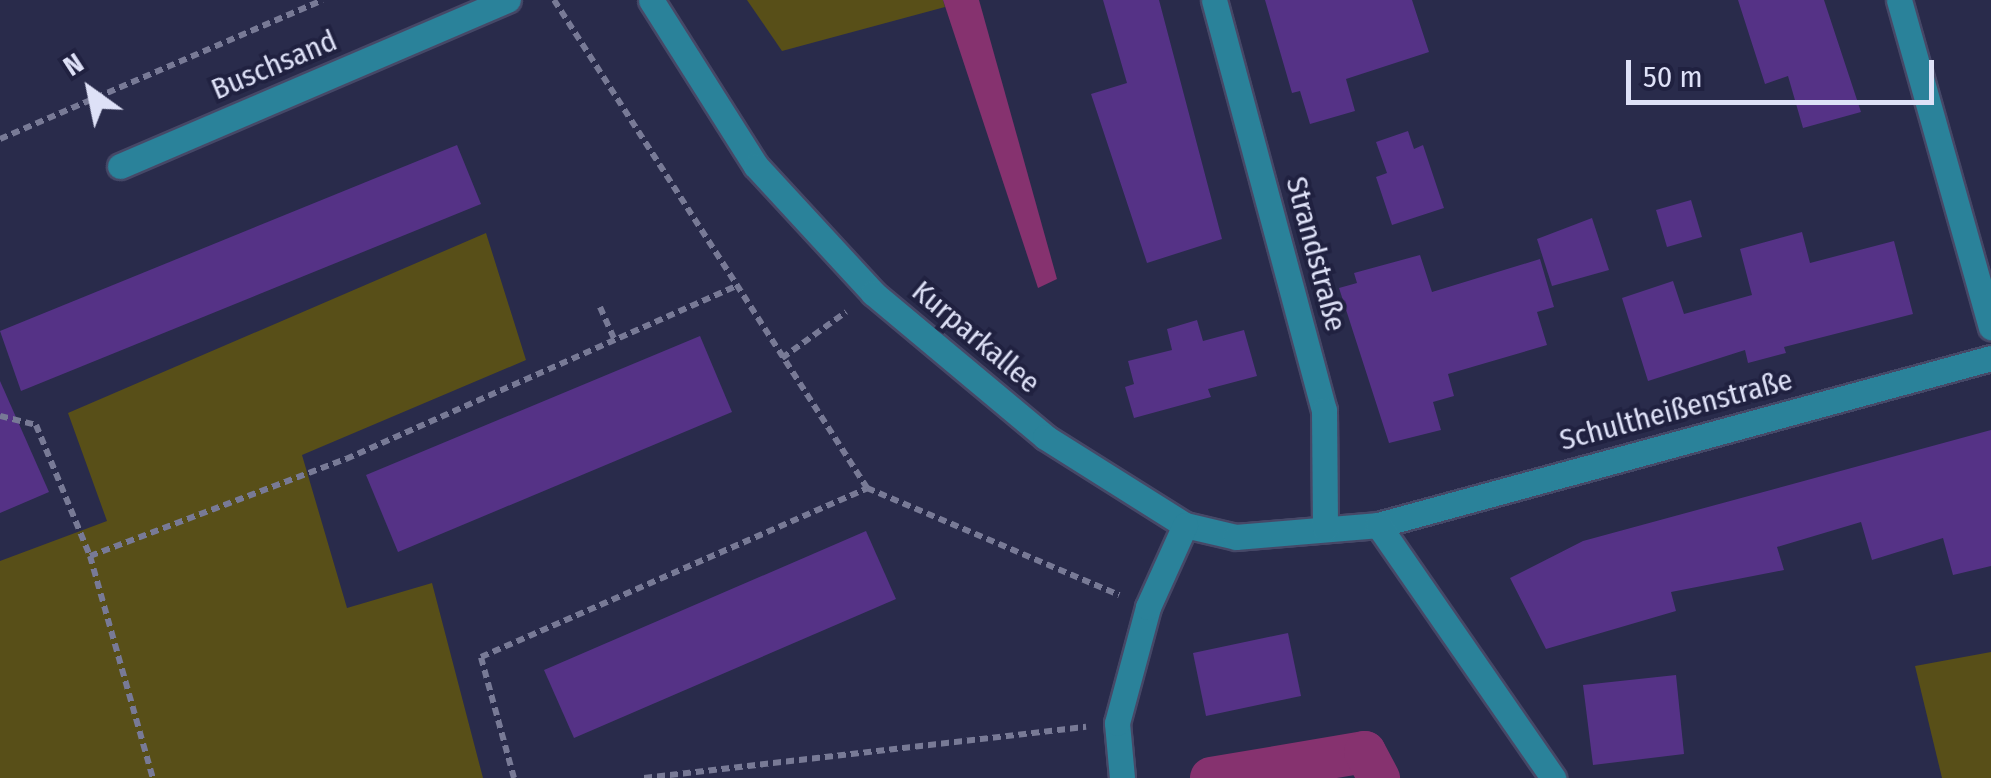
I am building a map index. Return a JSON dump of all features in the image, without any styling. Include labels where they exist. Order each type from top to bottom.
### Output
[{"type":"street","name":"Buschsand","points":[[120,166],[508,0]]},
{"type":"street","name":"Kurparkallee","points":[[651,0],[756,166],[873,293],[1045,437],[1186,525],[1236,536],[1378,525]]},
{"type":"street","name":"Strandstraße","points":[[1214,0],[1324,410],[1320,506],[1325,530]]},
{"type":"street","points":[[1899,0],[1991,327]]},
{"type":"street","name":"Schultheißenstraße","points":[[1378,525],[1991,358]]},
{"type":"street","points":[[1122,778],[1117,723],[1148,607],[1186,525]]},
{"type":"street","points":[[1378,525],[1553,778]]},
{"type":"path","points":[[0,140],[322,0]]},
{"type":"path","points":[[554,0],[867,488],[1148,607]]},
{"type":"path","points":[[90,556],[346,458],[735,287]]},
{"type":"path","points":[[782,358],[873,293]]},
{"type":"path","points":[[600,307],[614,340]]},
{"type":"path","points":[[0,416],[36,425],[90,556],[153,778]]},
{"type":"path","points":[[514,778],[480,657],[867,488]]},
{"type":"path","points":[[644,778],[1117,723]]},
{"type":"shaded area","points":[[747,0],[943,0],[945,7],[782,51]]},
{"type":"shaded area","points":[[943,0],[979,0],[1057,279],[1038,288]]},
{"type":"shaded area","points":[[486,233],[526,360],[302,455],[347,608],[432,583],[483,778],[0,778],[0,561],[107,521],[68,413]]},
{"type":"shaded area","points":[[1991,652],[1991,778],[1942,778],[1915,666]]},
{"type":"building","points":[[1103,0],[1159,0],[1222,239],[1147,263],[1091,94],[1127,83]]},
{"type":"building","points":[[1265,0],[1412,0],[1429,52],[1346,79],[1355,111],[1310,124],[1300,91],[1292,93]]},
{"type":"building","points":[[1738,0],[1824,0],[1861,112],[1803,128],[1788,76],[1765,84]]},
{"type":"building","points":[[1408,131],[1414,149],[1423,145],[1444,208],[1392,225],[1376,177],[1387,173],[1376,142]]},
{"type":"building","points":[[457,145],[481,204],[21,391],[0,331]]},
{"type":"building","points":[[1691,200],[1702,237],[1667,247],[1656,210]]},
{"type":"building","points":[[1592,218],[1609,270],[1552,286],[1537,239]]},
{"type":"building","points":[[1802,232],[1810,263],[1894,241],[1913,314],[1784,347],[1786,353],[1748,363],[1745,350],[1648,381],[1622,298],[1673,281],[1684,314],[1752,295],[1740,249]]},
{"type":"building","points":[[1420,255],[1432,292],[1540,259],[1554,307],[1537,312],[1547,345],[1448,374],[1454,396],[1433,402],[1441,430],[1389,443],[1339,288],[1357,283],[1354,273]]},
{"type":"building","points":[[1197,320],[1203,341],[1244,330],[1257,376],[1208,389],[1211,397],[1134,418],[1125,387],[1134,384],[1128,361],[1172,350],[1167,329]]},
{"type":"building","points":[[700,336],[732,412],[398,552],[366,475]]},
{"type":"building","points":[[0,381],[49,492],[0,513]]},
{"type":"building","points":[[1991,430],[1991,566],[1953,575],[1943,538],[1872,560],[1861,522],[1777,547],[1784,570],[1671,592],[1676,611],[1546,649],[1510,578],[1583,541]]},
{"type":"building","points":[[866,531],[896,599],[574,738],[544,670]]},
{"type":"building","points":[[1288,633],[1301,696],[1206,716],[1193,653]]},
{"type":"building","points":[[1676,675],[1684,754],[1593,765],[1583,685]]},
{"type":"waterway","points":[[1211,778],[1365,752],[1379,778]]}]
